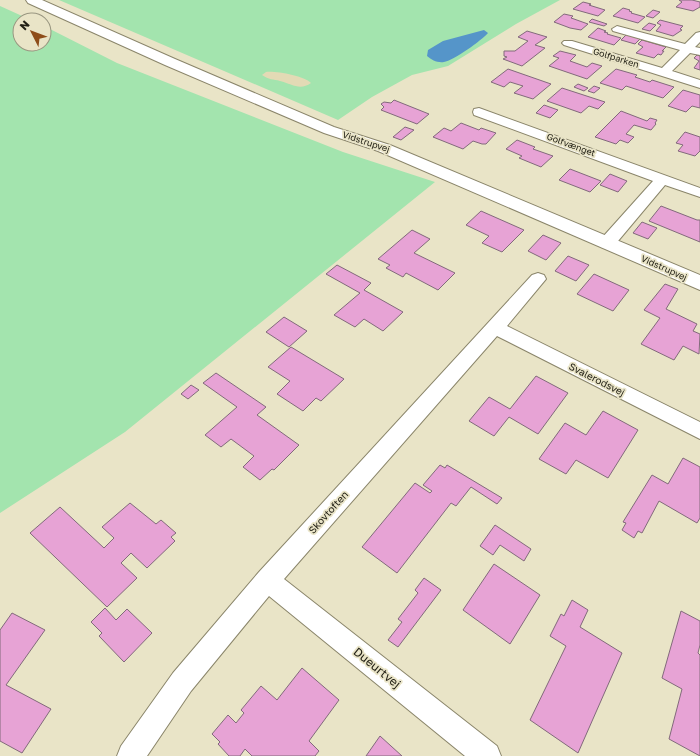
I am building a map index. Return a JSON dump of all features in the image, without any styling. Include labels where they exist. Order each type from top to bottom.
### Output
[{"type":"street","name":"Vidstrupvej","points":[[32,0],[163,59],[329,130],[384,148],[700,283]]},
{"type":"street","points":[[617,29],[700,52]]},
{"type":"street","points":[[664,73],[700,35]]},
{"type":"street","name":"Golfparken","points":[[568,43],[700,84]]},
{"type":"street","name":"Golfvænget","points":[[479,112],[700,193]]},
{"type":"street","points":[[607,243],[662,179]]},
{"type":"street","name":"Skovtoften","points":[[131,756],[182,682],[267,580],[538,279]]},
{"type":"street","name":"Svalerodsvej","points":[[494,328],[700,431]]},
{"type":"street","name":"Dueurtvej","points":[[267,580],[487,756]]},
{"type":"green space","points":[[59,0],[560,0],[516,24],[448,66],[412,75],[372,97],[338,120]]},
{"type":"green space","points":[[0,6],[13,12],[12,12],[12,52],[52,52],[52,30],[117,63],[343,152],[435,182],[125,432],[0,513]]},
{"type":"sand","points":[[266,72],[290,74],[308,80],[311,83],[300,87],[269,79],[262,75]]},
{"type":"water","points":[[484,30],[488,33],[485,36],[467,50],[448,61],[437,62],[427,56],[428,50],[443,41]]},
{"type":"building","points":[[679,0],[692,0],[700,2],[700,7],[693,11],[676,7],[682,2]]},
{"type":"building","points":[[583,2],[605,10],[598,16],[573,9]]},
{"type":"building","points":[[623,8],[630,10],[629,11],[632,12],[631,13],[645,17],[638,23],[613,16]]},
{"type":"building","points":[[653,10],[660,12],[653,18],[646,16]]},
{"type":"building","points":[[564,14],[573,16],[571,18],[588,24],[581,30],[570,28],[554,22]]},
{"type":"building","points":[[592,19],[607,24],[604,26],[589,22]]},
{"type":"building","points":[[660,20],[683,26],[680,29],[682,30],[673,36],[656,31],[661,25],[657,23]]},
{"type":"building","points":[[649,23],[656,25],[650,31],[642,29]]},
{"type":"building","points":[[598,28],[606,31],[604,32],[608,33],[607,34],[621,38],[614,45],[588,37]]},
{"type":"building","points":[[527,31],[547,37],[535,45],[545,48],[522,66],[503,59],[507,57],[504,56],[504,51],[515,51],[528,41],[518,37]]},
{"type":"building","points":[[627,34],[641,38],[635,44],[621,40]]},
{"type":"building","points":[[642,40],[666,47],[662,51],[664,51],[661,55],[658,54],[654,58],[636,53],[643,47],[638,44]]},
{"type":"building","points":[[560,51],[576,55],[570,61],[587,67],[592,63],[602,66],[587,79],[549,66],[559,58],[553,56]]},
{"type":"building","points":[[697,55],[700,56],[700,70],[694,68],[699,61],[694,58]]},
{"type":"building","points":[[508,69],[551,84],[533,99],[514,93],[523,86],[510,82],[504,87],[491,82]]},
{"type":"building","points":[[616,69],[637,75],[635,77],[650,82],[652,80],[674,87],[663,98],[626,86],[622,90],[600,83]]},
{"type":"building","points":[[578,84],[588,88],[584,91],[574,87]]},
{"type":"building","points":[[594,86],[600,88],[594,93],[588,91]]},
{"type":"building","points":[[562,88],[605,102],[598,109],[589,106],[581,113],[547,101]]},
{"type":"building","points":[[683,90],[700,95],[700,108],[692,106],[686,112],[668,106]]},
{"type":"building","points":[[394,100],[429,114],[417,124],[381,110],[384,107],[381,104],[384,102],[391,103]]},
{"type":"building","points":[[544,105],[558,110],[550,118],[536,113]]},
{"type":"building","points":[[621,111],[647,121],[650,118],[657,120],[655,123],[656,124],[651,130],[634,125],[626,134],[634,137],[628,143],[620,140],[616,144],[595,137]]},
{"type":"building","points":[[461,123],[479,130],[481,128],[496,133],[486,144],[473,141],[463,149],[433,137],[444,128],[451,131]]},
{"type":"building","points":[[405,127],[414,130],[401,140],[393,137]]},
{"type":"building","points":[[685,132],[700,137],[700,151],[695,156],[678,151],[683,145],[676,143]]},
{"type":"building","points":[[517,140],[535,147],[533,149],[553,156],[541,167],[519,158],[522,156],[506,149]]},
{"type":"building","points":[[570,169],[601,181],[590,192],[559,180]]},
{"type":"building","points":[[610,174],[627,181],[618,192],[600,185]]},
{"type":"building","points":[[661,206],[700,220],[700,242],[649,221]]},
{"type":"building","points":[[481,211],[524,230],[502,252],[482,243],[489,236],[466,225]]},
{"type":"building","points":[[642,222],[657,228],[648,239],[633,233]]},
{"type":"building","points":[[412,230],[430,239],[414,253],[455,273],[438,290],[406,273],[403,277],[386,268],[390,265],[378,259]]},
{"type":"building","points":[[543,235],[561,243],[546,260],[528,251]]},
{"type":"building","points":[[568,256],[589,265],[576,281],[555,271]]},
{"type":"building","points":[[337,265],[371,283],[364,290],[403,312],[383,331],[364,319],[355,327],[334,315],[360,293],[326,274]]},
{"type":"building","points":[[594,274],[629,290],[613,311],[577,294]]},
{"type":"building","points":[[665,284],[678,289],[666,309],[697,324],[693,331],[700,334],[699,354],[683,346],[674,360],[641,344],[660,318],[644,310]]},
{"type":"building","points":[[284,317],[307,331],[289,347],[266,332]]},
{"type":"building","points":[[291,347],[344,379],[321,401],[316,398],[303,411],[277,394],[290,381],[268,367]]},
{"type":"building","points":[[216,373],[266,407],[257,415],[299,445],[274,470],[272,469],[260,480],[243,467],[254,456],[231,439],[221,447],[205,435],[237,407],[203,383]]},
{"type":"building","points":[[536,376],[568,393],[538,434],[509,417],[494,436],[469,421],[489,397],[510,409]]},
{"type":"building","points":[[191,385],[199,390],[188,399],[181,394]]},
{"type":"building","points":[[603,411],[638,430],[608,478],[576,460],[566,474],[539,459],[565,423],[586,435]]},
{"type":"building","points":[[683,458],[700,467],[700,518],[697,523],[659,501],[642,533],[638,531],[634,538],[622,530],[626,523],[623,522],[652,475],[668,484]]},
{"type":"building","points":[[440,465],[445,468],[447,465],[502,498],[497,504],[471,487],[456,506],[451,503],[397,573],[362,547],[415,483],[430,493],[432,491],[423,485]]},
{"type":"building","points":[[130,503],[156,524],[161,520],[176,533],[171,537],[175,541],[147,568],[131,553],[121,563],[137,578],[107,607],[30,533],[60,507],[104,548],[114,538],[102,527]]},
{"type":"building","points":[[495,525],[531,549],[524,561],[500,545],[493,555],[480,546]]},
{"type":"building","points":[[494,564],[540,595],[510,644],[463,610]]},
{"type":"building","points":[[424,578],[441,590],[398,647],[388,640],[402,622],[398,619],[418,593],[415,590]]},
{"type":"building","points":[[572,600],[588,610],[580,627],[622,653],[578,753],[530,720],[566,646],[550,636],[561,614],[564,616]]},
{"type":"building","points":[[105,608],[116,620],[127,609],[152,633],[124,662],[99,636],[102,633],[91,622]]},
{"type":"building","points":[[681,611],[700,621],[700,645],[698,653],[700,655],[700,756],[669,739],[682,689],[662,678]]},
{"type":"building","points":[[12,613],[45,630],[6,685],[51,709],[22,753],[0,741],[0,630]]},
{"type":"building","points":[[302,668],[339,700],[309,741],[319,751],[315,756],[252,756],[245,749],[240,756],[229,756],[218,744],[220,742],[212,734],[228,715],[236,723],[244,713],[241,710],[261,686],[277,700]]},
{"type":"building","points":[[380,736],[402,756],[366,756]]}]
